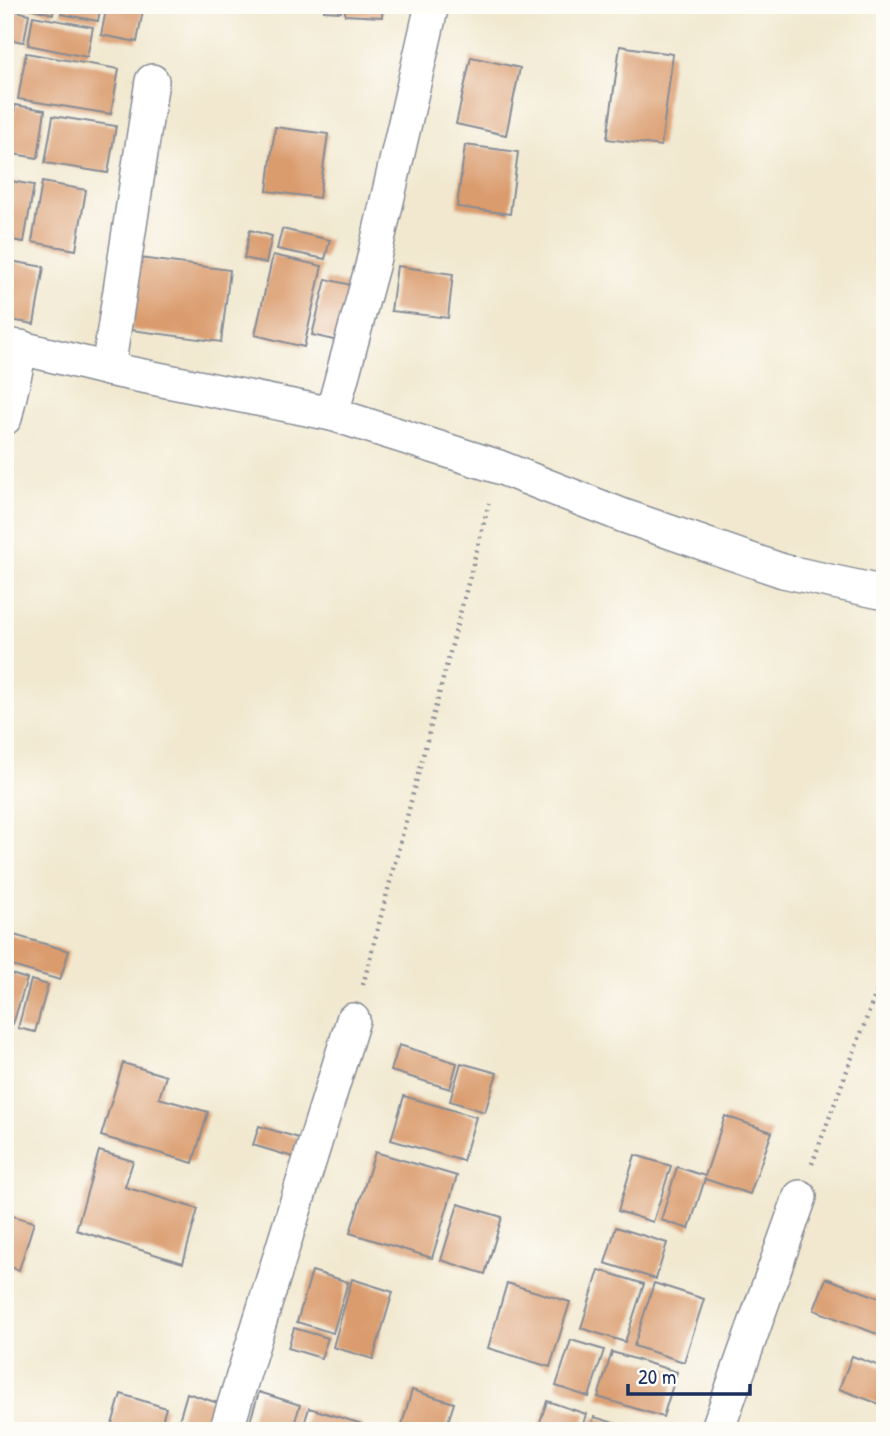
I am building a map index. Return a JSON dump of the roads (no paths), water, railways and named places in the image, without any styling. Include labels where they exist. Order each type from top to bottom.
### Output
[{"type":"street","points":[[332,414],[372,266],[432,5]]},
{"type":"street","points":[[108,369],[152,81]]},
{"type":"street","points":[[5,418],[13,345],[108,369],[332,414],[499,467],[624,516],[783,571],[885,593]]},
{"type":"street","points":[[226,1431],[354,1020]]},
{"type":"street","points":[[717,1431],[800,1197]]}]
